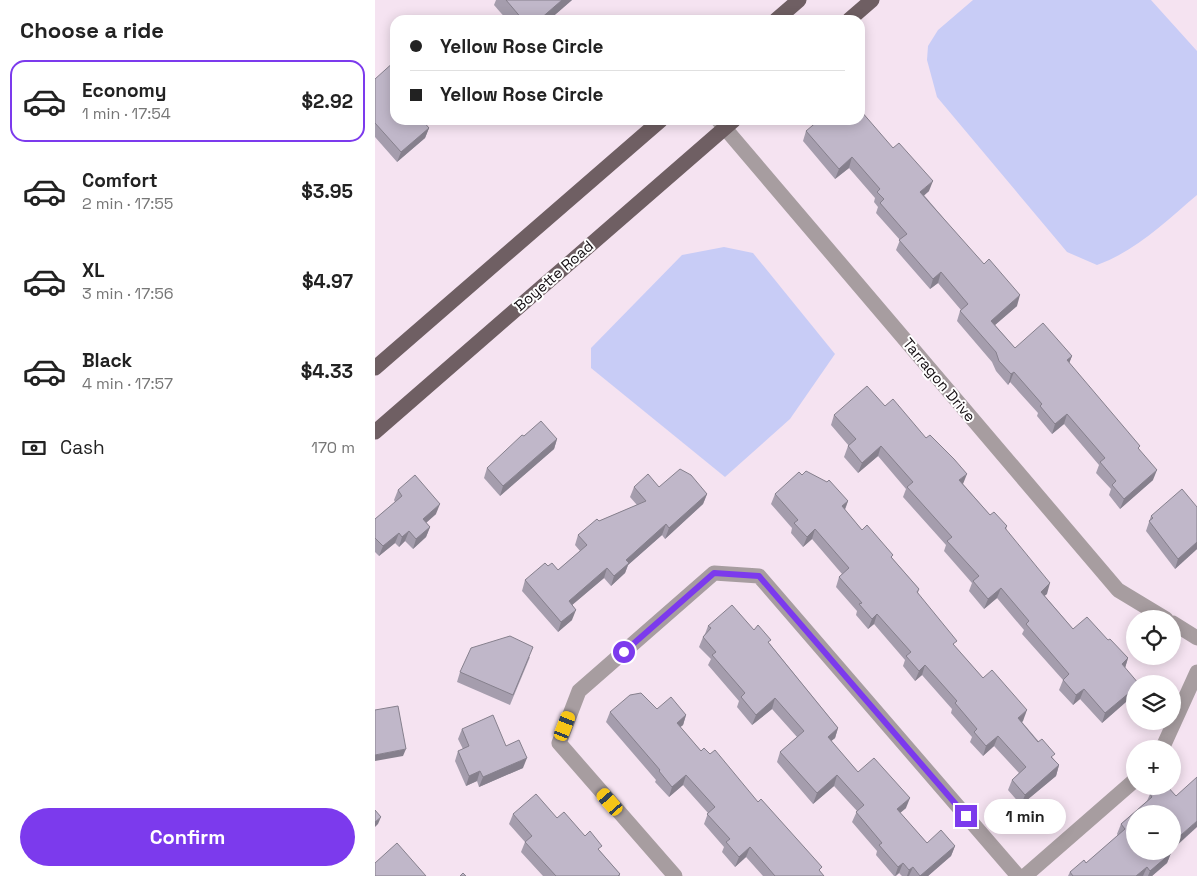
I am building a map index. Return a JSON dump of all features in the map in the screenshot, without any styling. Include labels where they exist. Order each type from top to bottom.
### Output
[{"type":"main road","points":[[782,15],[799,0]]},
{"type":"main road","points":[[855,15],[872,0]]},
{"type":"main road","points":[[375,368],[655,125]]},
{"type":"main road","name":"Boyette Road","points":[[375,432],[723,125]]},
{"type":"street","name":"Tarragon Drive","points":[[727,125],[1118,590],[1150,610]]},
{"type":"street","points":[[675,876],[559,743],[579,691],[714,573],[759,576],[1018,876]]},
{"type":"street","points":[[1181,628],[1197,638]]},
{"type":"street","points":[[1166,740],[1197,672]]},
{"type":"street","points":[[1025,876],[1126,788]]},
{"type":"water","points":[[973,0],[1151,0],[1197,51],[1197,195],[1150,235],[1111,259],[1097,265],[1067,252],[937,97],[927,60],[928,46],[938,30]]},
{"type":"water","points":[[724,247],[753,253],[835,354],[790,419],[725,477],[591,368],[591,348],[682,255]]},
{"type":"building","points":[[506,0],[562,0],[545,15],[519,15]]},
{"type":"building","points":[[390,66],[390,125],[426,125],[429,128],[401,152],[375,123],[375,79]]},
{"type":"building","points":[[865,116],[893,148],[899,143],[933,181],[920,192],[984,264],[989,259],[1020,295],[991,321],[1015,348],[1043,323],[1072,356],[1067,360],[1140,446],[1138,448],[1157,470],[1124,499],[1112,485],[1116,481],[1100,462],[1105,458],[1067,414],[1055,424],[1040,406],[1042,404],[1014,372],[1011,374],[999,361],[996,352],[960,311],[968,304],[941,272],[933,279],[899,240],[907,234],[880,203],[884,199],[877,192],[880,189],[852,157],[839,169],[806,131],[813,125],[865,125]]},
{"type":"building","points":[[867,386],[885,406],[893,399],[926,438],[930,435],[967,474],[959,480],[990,515],[994,512],[1007,526],[1005,528],[1050,583],[1041,592],[1073,629],[1087,617],[1126,656],[1126,660],[1122,664],[1131,675],[1126,675],[1126,696],[1105,713],[1084,689],[1076,695],[1063,680],[1069,674],[1026,624],[1029,621],[1001,588],[988,599],[973,581],[979,576],[947,541],[952,537],[907,487],[913,482],[881,446],[862,463],[848,446],[856,439],[834,415]]},
{"type":"building","points":[[541,421],[557,439],[503,486],[487,468],[522,435],[524,436]]},
{"type":"building","points":[[680,469],[691,475],[707,494],[669,528],[666,524],[626,560],[629,563],[614,576],[607,568],[569,601],[576,610],[561,622],[525,580],[545,563],[548,566],[552,563],[558,570],[587,545],[578,535],[597,519],[599,521],[646,501],[634,487],[648,474],[659,487]]},
{"type":"building","points":[[806,471],[827,482],[829,480],[848,501],[842,506],[862,530],[867,525],[893,555],[891,557],[919,589],[917,592],[957,641],[953,644],[983,678],[992,670],[1027,710],[1018,718],[1038,742],[1042,739],[1055,754],[1051,757],[1059,765],[1025,795],[1012,780],[1026,767],[998,736],[986,746],[974,732],[977,729],[955,703],[957,701],[925,665],[919,671],[906,656],[911,652],[877,614],[872,619],[859,604],[862,603],[839,577],[849,568],[815,529],[807,537],[794,523],[798,520],[775,494],[799,472],[802,475]]},
{"type":"building","points":[[415,475],[440,504],[423,519],[430,527],[416,539],[409,531],[402,537],[399,533],[383,546],[375,538],[375,519],[402,496],[398,490]]},
{"type":"building","points":[[1182,489],[1197,507],[1197,542],[1178,559],[1149,521],[1153,518],[1151,516]]},
{"type":"building","points":[[732,605],[754,630],[758,625],[771,640],[768,642],[838,728],[828,737],[858,772],[874,758],[910,798],[897,809],[927,843],[941,830],[955,846],[920,876],[913,867],[909,870],[903,863],[898,867],[879,845],[882,843],[856,812],[864,805],[837,775],[817,793],[780,752],[804,731],[775,698],[756,715],[741,697],[745,693],[712,655],[716,652],[703,637],[711,628],[708,626]]},
{"type":"building","points":[[510,636],[533,647],[513,695],[460,672],[471,648]]},
{"type":"building","points":[[641,693],[657,709],[671,697],[686,715],[677,723],[701,751],[704,748],[710,754],[715,750],[758,802],[761,799],[822,867],[819,870],[824,876],[775,876],[750,847],[739,857],[726,842],[730,839],[707,814],[715,807],[686,775],[672,787],[660,770],[610,712],[630,695]]},
{"type":"building","points":[[398,706],[406,749],[375,755],[375,710]]},
{"type":"building","points":[[493,715],[506,746],[519,740],[527,758],[483,777],[480,771],[469,776],[458,751],[469,746],[462,729]]},
{"type":"building","points":[[1197,777],[1197,821],[1181,835],[1181,805],[1143,805],[1152,797],[1151,795],[1176,796],[1181,795],[1181,791]]},
{"type":"building","points":[[536,794],[557,818],[564,812],[585,836],[590,831],[602,846],[598,849],[620,874],[618,876],[556,876],[525,842],[532,836],[513,814]]},
{"type":"building","points":[[375,810],[381,817],[375,822]]},
{"type":"building","points":[[1126,820],[1126,860],[1163,860],[1150,871],[1147,867],[1136,876],[1073,876],[1070,872],[1084,860],[1086,863],[1125,829],[1121,824]]},
{"type":"building","points":[[397,843],[426,876],[375,876],[375,863]]},
{"type":"route","points":[[624,652],[714,573],[759,576],[966,816]]}]
